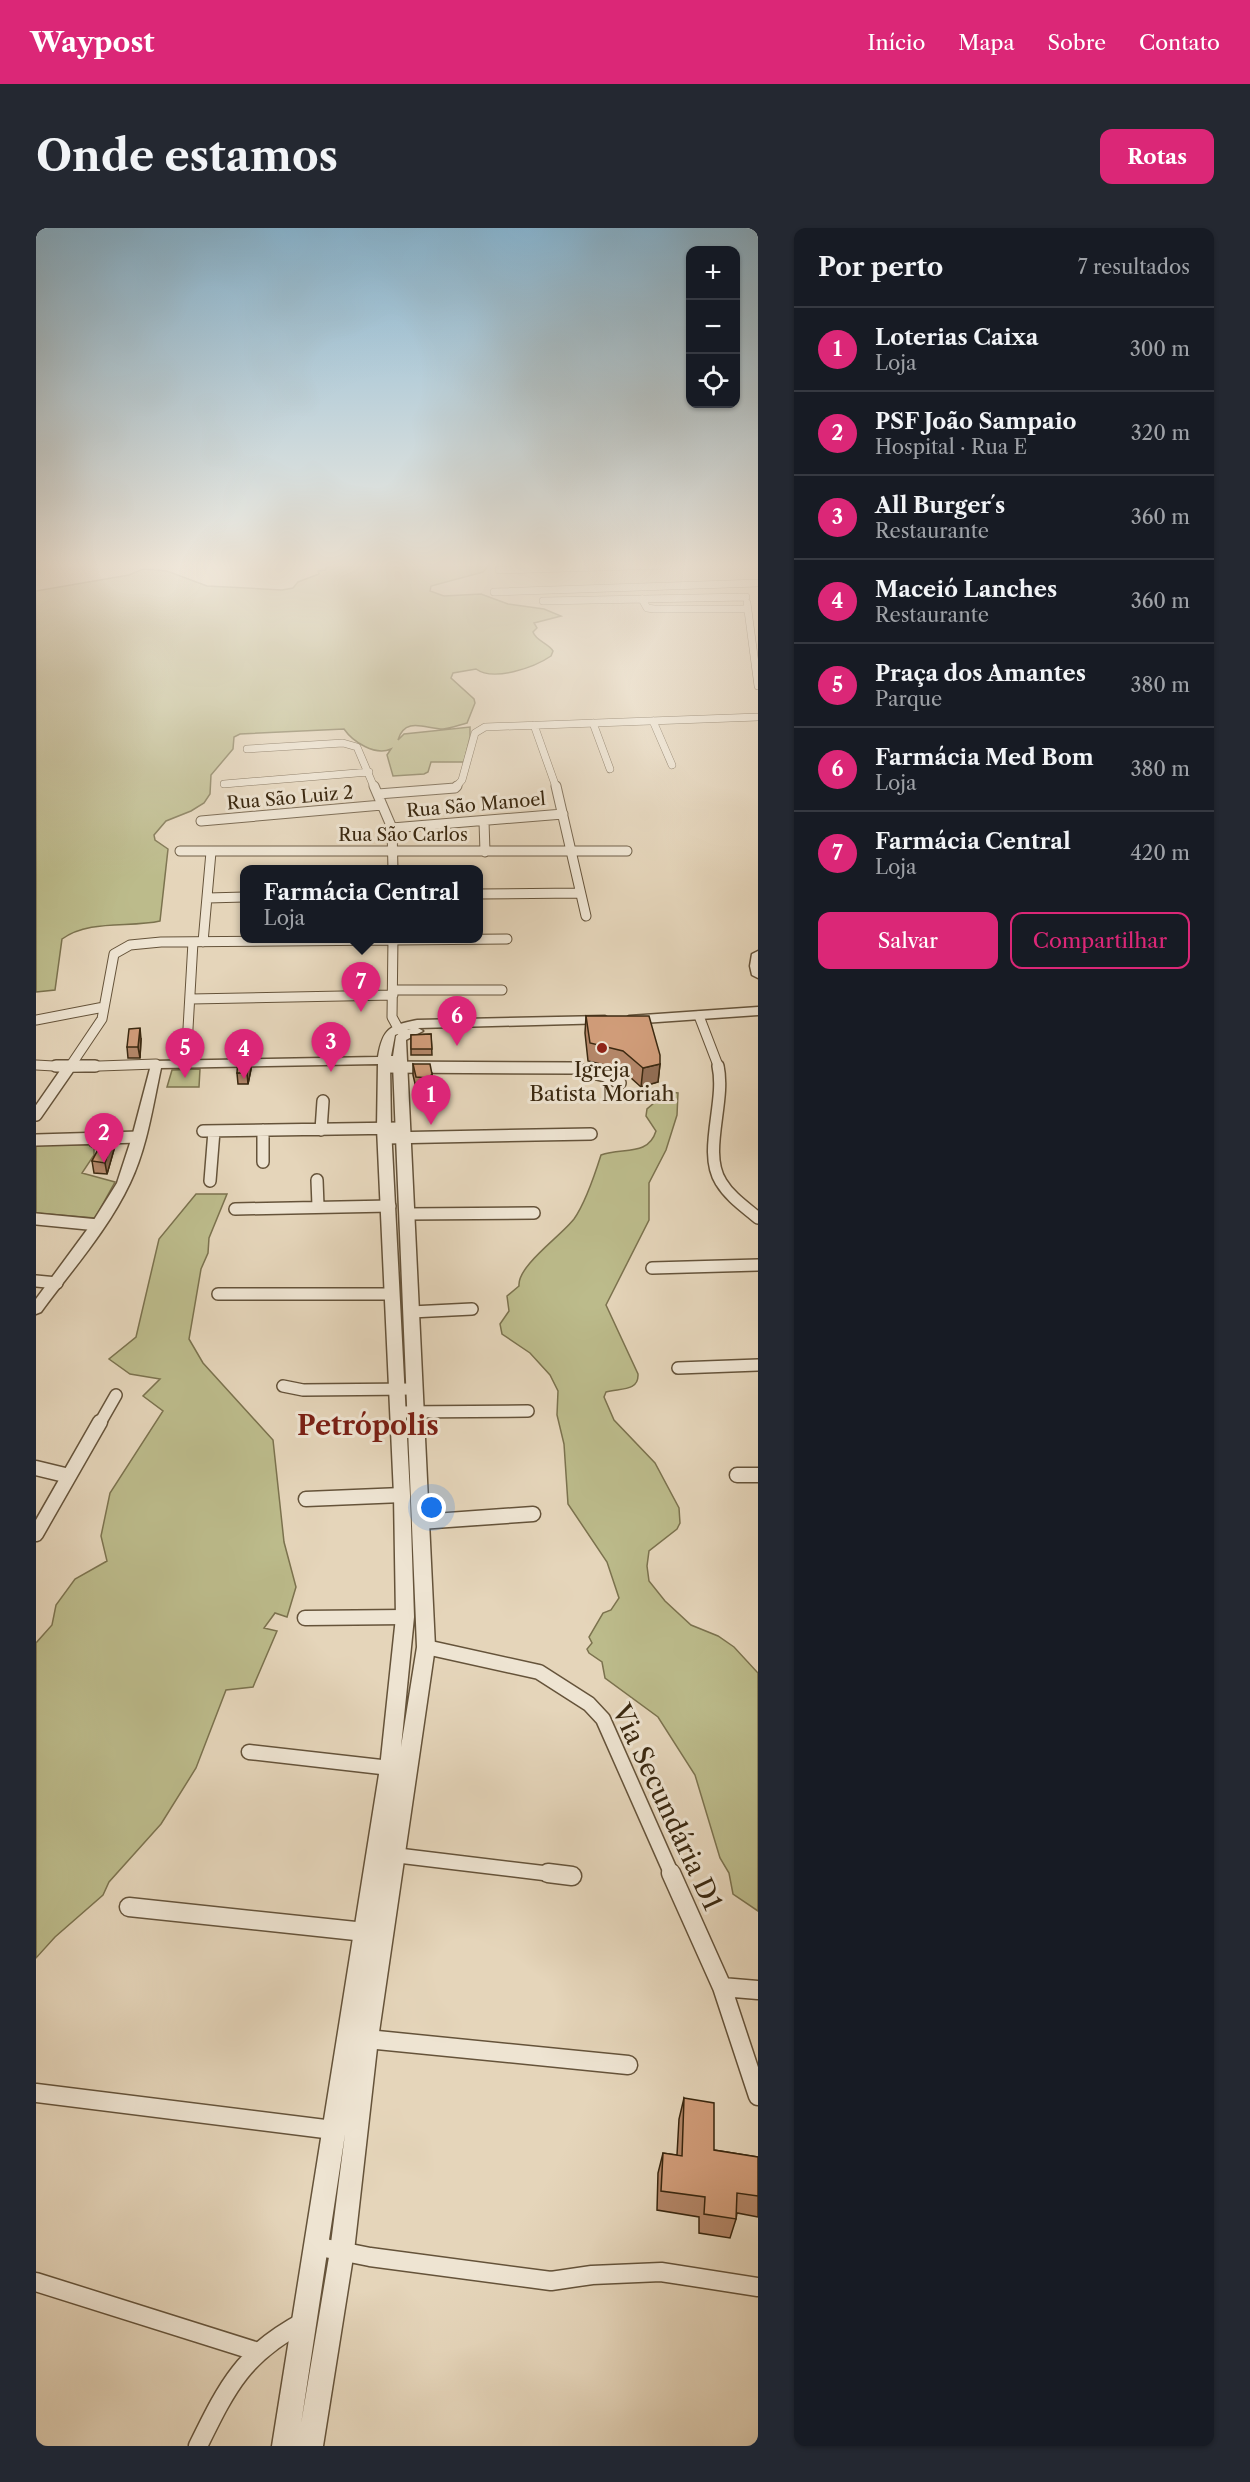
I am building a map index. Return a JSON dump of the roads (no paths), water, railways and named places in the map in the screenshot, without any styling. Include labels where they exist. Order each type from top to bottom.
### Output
[{"type":"street","points":[[757,669],[758,686]]},
{"type":"street","points":[[378,794],[455,788],[462,780],[474,733],[479,728],[492,725],[758,717]]},
{"type":"street","points":[[653,721],[672,765]]},
{"type":"street","points":[[593,723],[610,769]]},
{"type":"street","points":[[534,725],[560,798],[579,893],[586,916]]},
{"type":"street","points":[[247,749],[348,743],[360,751],[392,828],[393,865]]},
{"type":"street","points":[[224,784],[369,772]]},
{"type":"street","name":"Rua São Luiz 2","points":[[201,821],[382,805]]},
{"type":"street","name":"Rua São Manoel","points":[[392,828],[563,814]]},
{"type":"street","points":[[484,821],[485,852]]},
{"type":"street","name":"Rua São Carlos","points":[[180,851],[627,851]]},
{"type":"street","points":[[186,1063],[191,999],[198,942],[208,898],[207,882],[211,852]]},
{"type":"street","points":[[483,894],[579,893]]},
{"type":"street","points":[[208,898],[240,897]]},
{"type":"street","points":[[483,939],[507,939]]},
{"type":"street","points":[[36,1115],[102,1019],[114,954],[119,948],[132,943],[240,941]]},
{"type":"street","points":[[393,943],[392,1017],[402,1031],[392,1063],[393,1133],[398,1210],[411,1312],[405,1389]]},
{"type":"street","points":[[758,954],[756,966],[758,975]]},
{"type":"street","points":[[191,999],[502,990]]},
{"type":"street","points":[[36,1020],[104,1007]]},
{"type":"street","points":[[402,1031],[630,1028],[758,1011]]},
{"type":"street","points":[[701,1019],[758,1016]]},
{"type":"street","points":[[701,1019],[720,1074],[716,1174],[732,1196],[758,1218]]},
{"type":"street","points":[[36,1065],[71,1067],[186,1063],[392,1063],[573,1068],[605,1076],[620,1083]]},
{"type":"street","points":[[36,1309],[98,1225],[124,1183],[139,1137],[156,1064]]},
{"type":"street","points":[[321,1130],[323,1101]]},
{"type":"street","points":[[263,1130],[263,1162]]},
{"type":"street","points":[[210,1181],[208,1131],[321,1130],[393,1133],[591,1134]]},
{"type":"street","points":[[36,1140],[139,1137]]},
{"type":"street","points":[[317,1180],[318,1206]]},
{"type":"street","points":[[235,1209],[318,1206],[534,1213]]},
{"type":"street","points":[[310,2446],[330,2311],[342,2252],[367,2039],[426,1647],[420,1522],[393,1293],[398,1210]]},
{"type":"street","points":[[36,1219],[98,1225]]},
{"type":"street","points":[[652,1268],[758,1265]]},
{"type":"street","points":[[36,1281],[57,1282]]},
{"type":"street","points":[[218,1294],[393,1293]]},
{"type":"street","points":[[411,1312],[472,1309]]},
{"type":"street","points":[[678,1368],[758,1365]]},
{"type":"street","points":[[283,1386],[303,1390],[405,1389]]},
{"type":"street","points":[[36,1534],[116,1395]]},
{"type":"street","points":[[406,1412],[528,1411]]},
{"type":"street","points":[[285,2446],[315,2246],[325,2129],[365,1932],[390,1768],[405,1617],[402,1495],[406,1412]]},
{"type":"street","points":[[36,1468],[69,1476]]},
{"type":"street","points":[[737,1475],[758,1475]]},
{"type":"street","points":[[306,1499],[402,1495]]},
{"type":"street","points":[[420,1522],[533,1514]]},
{"type":"street","points":[[305,1618],[405,1617]]},
{"type":"street","name":"Via Secundária D1","points":[[426,1647],[539,1672],[589,1704],[603,1719],[722,1987],[758,2096]]},
{"type":"street","points":[[249,1752],[390,1768]]},
{"type":"street","points":[[394,1855],[572,1876]]},
{"type":"street","points":[[129,1907],[365,1932]]},
{"type":"street","points":[[722,1987],[758,1990]]},
{"type":"street","points":[[367,2039],[628,2065]]},
{"type":"street","points":[[36,2093],[325,2129]]},
{"type":"street","points":[[315,2246],[342,2252],[551,2281],[592,2275],[661,2272],[758,2287]]},
{"type":"street","points":[[36,2282],[255,2351]]},
{"type":"street","points":[[198,2446],[231,2379],[255,2351],[302,2322],[330,2311]]},
{"type":"place","name":"Farmácia Central","points":[[361,1012]]},
{"type":"place","name":"Farmácia Med Bom","points":[[457,1046]]},
{"type":"place","name":"Igreja Batista Moriah","points":[[602,1048]]},
{"type":"place","name":"All Burger´s","points":[[331,1072]]},
{"type":"place","name":"Praça dos Amantes","points":[[185,1078]]},
{"type":"place","name":"Maceió Lanches","points":[[244,1079]]},
{"type":"place","name":"Loterias Caixa","points":[[431,1125]]},
{"type":"place","name":"PSF João Sampaio","points":[[104,1163]]},
{"type":"district","name":"Petrópolis","points":[[368,1426]]}]
